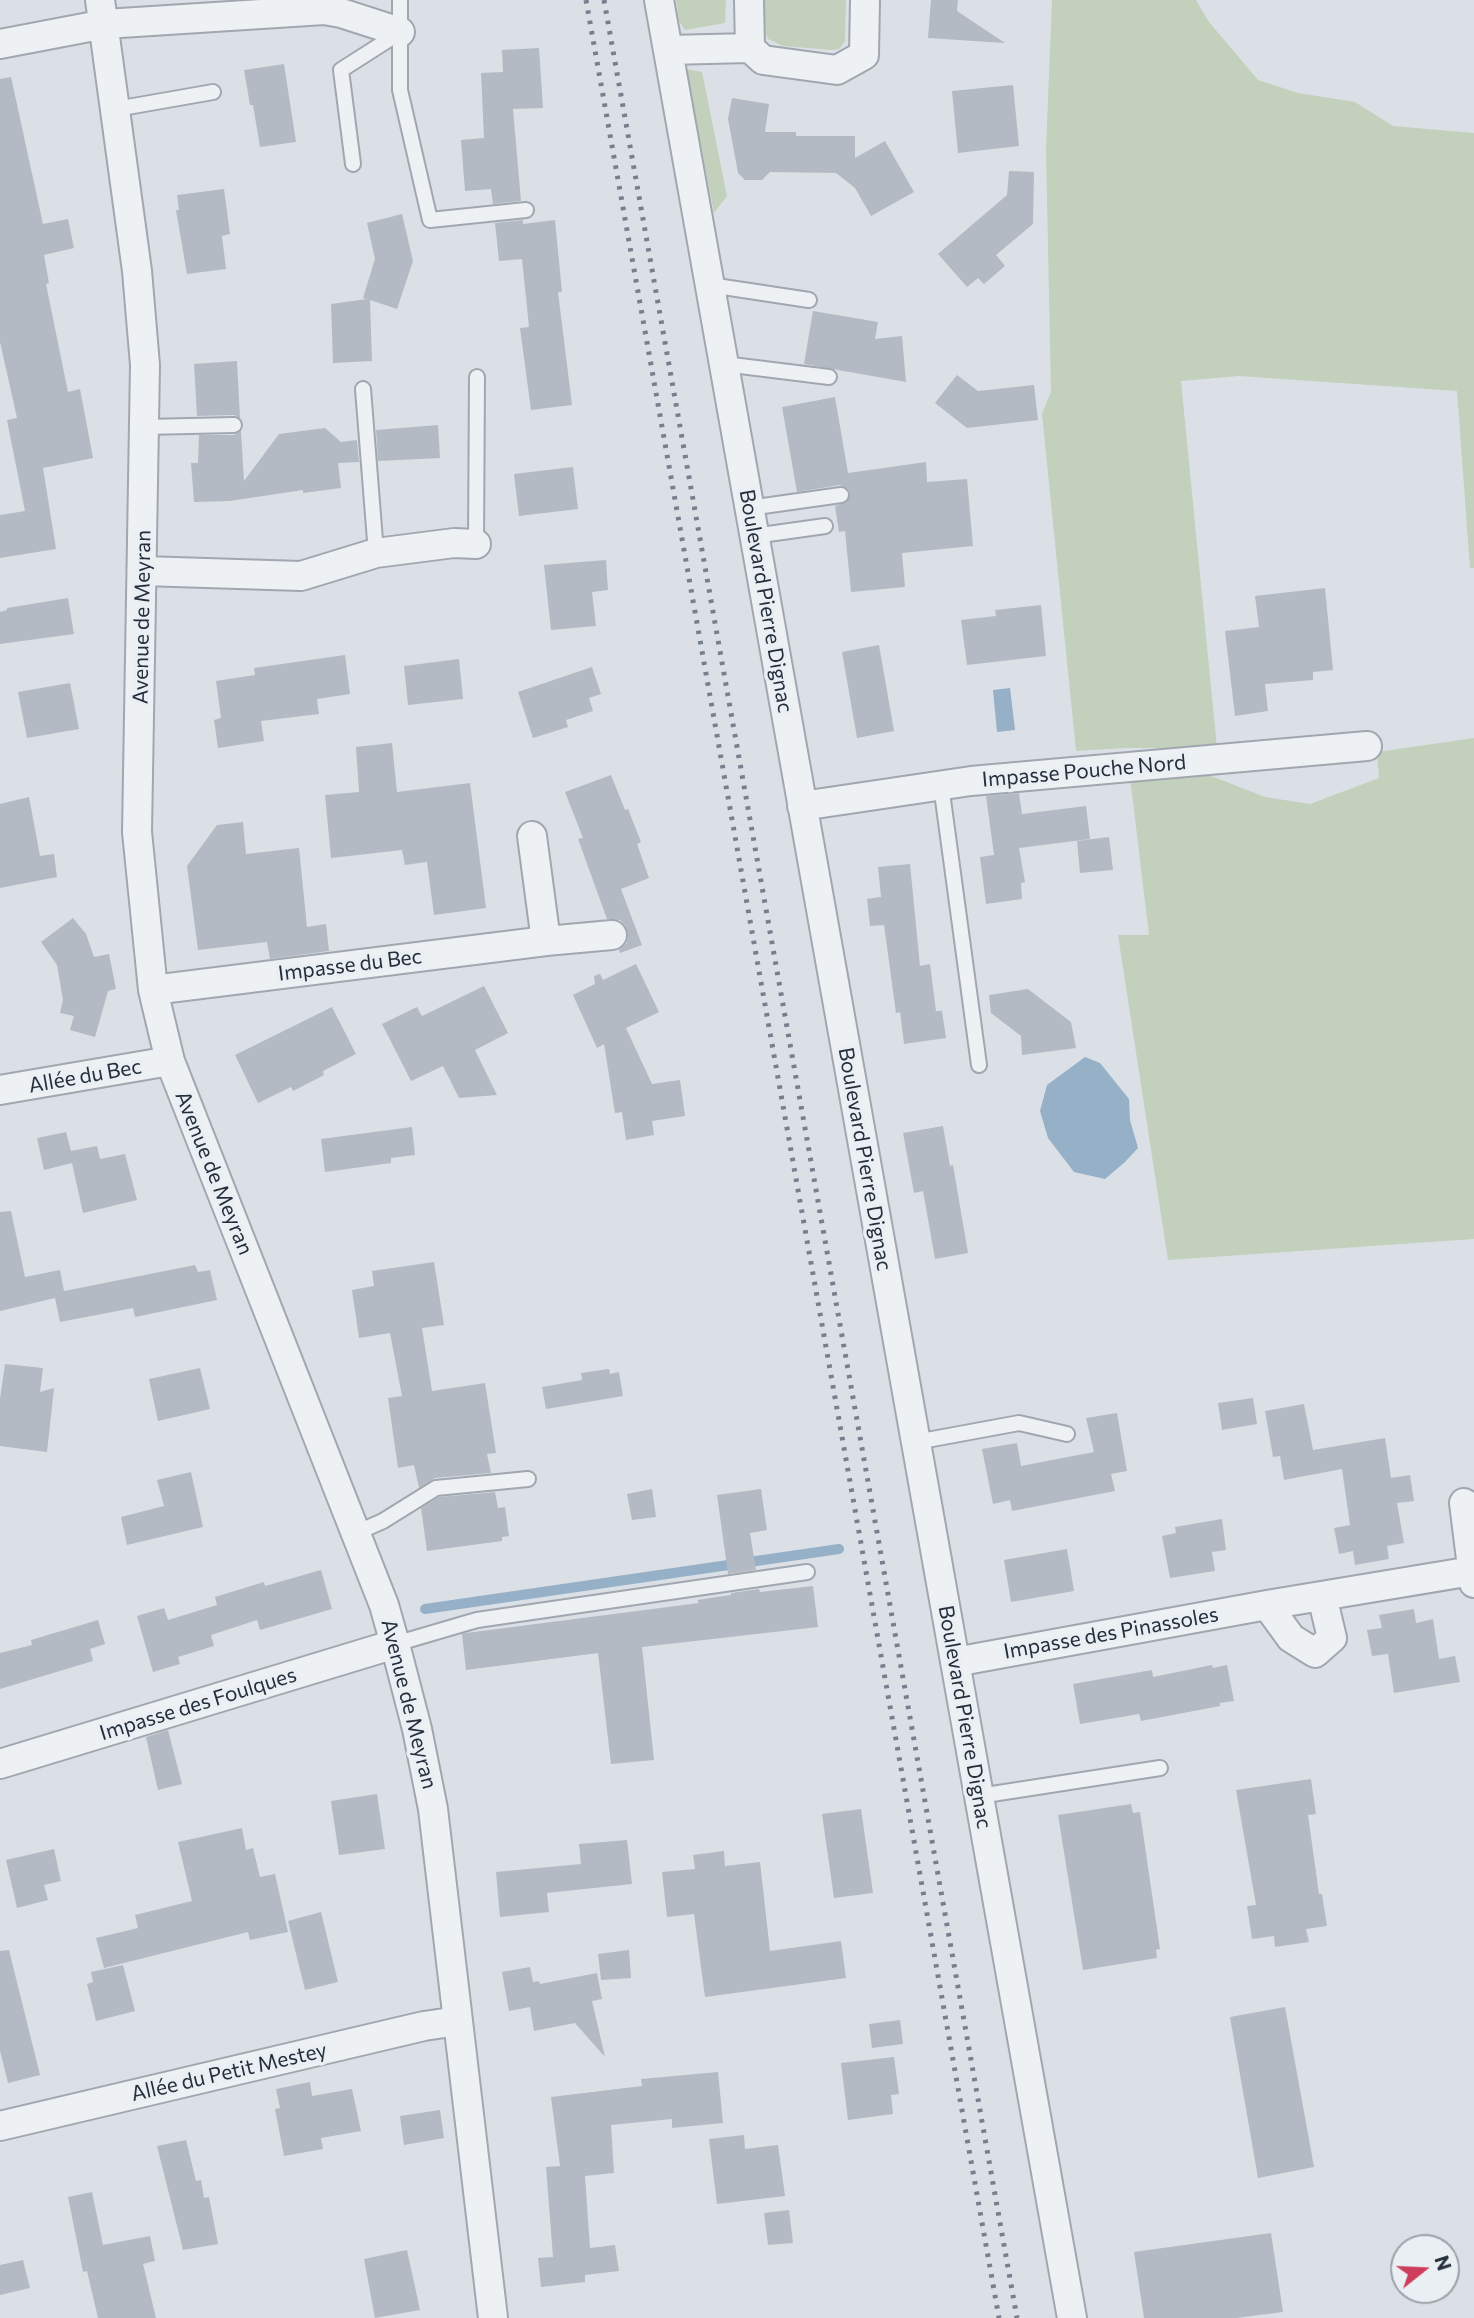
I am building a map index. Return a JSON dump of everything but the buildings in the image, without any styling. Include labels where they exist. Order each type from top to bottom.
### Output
[{"type":"street","name":"Boulevard Pierre Dignac","points":[[659,0],[1072,2318]]},
{"type":"street","points":[[749,0],[750,48]]},
{"type":"street","points":[[668,50],[750,48],[763,60],[837,70],[864,55],[865,0]]},
{"type":"street","points":[[0,44],[102,12],[324,10],[400,32]]},
{"type":"street","name":"Avenue de Meyran","points":[[102,12],[137,271],[145,365],[137,832],[153,989],[170,1061],[384,1605],[417,1728],[433,1809],[493,2318]]},
{"type":"street","points":[[143,571],[301,576],[376,552],[454,543],[476,544]]},
{"type":"street","name":"Impasse Pouche Nord","points":[[802,806],[941,785],[1367,746]]},
{"type":"street","points":[[532,836],[546,941]]},
{"type":"street","name":"Impasse du Bec","points":[[153,989],[612,935]]},
{"type":"street","name":"Allée du Bec","points":[[0,1090],[170,1061]]},
{"type":"street","points":[[1464,1503],[1473,1577]]},
{"type":"street","name":"Impasse des Pinassoles","points":[[955,1662],[1266,1605],[1473,1577]]},
{"type":"street","points":[[1266,1605],[1291,1638],[1315,1653],[1332,1638],[1322,1596]]},
{"type":"street","name":"Impasse des Foulques","points":[[0,1765],[395,1644]]},
{"type":"street","name":"Allée du Petit Mestey","points":[[0,2126],[424,2026],[458,2021]]},
{"type":"lane","points":[[400,0],[400,90],[430,220],[526,210]]},
{"type":"lane","points":[[353,164],[341,70],[400,32]]},
{"type":"lane","points":[[116,109],[213,92]]},
{"type":"lane","points":[[710,285],[809,300]]},
{"type":"lane","points":[[724,364],[829,377]]},
{"type":"lane","points":[[476,544],[477,377]]},
{"type":"lane","points":[[363,389],[376,552]]},
{"type":"lane","points":[[145,427],[234,425]]},
{"type":"lane","points":[[749,508],[841,495]]},
{"type":"lane","points":[[754,536],[825,526]]},
{"type":"lane","points":[[941,785],[979,1065]]},
{"type":"lane","points":[[916,1442],[1019,1423],[1067,1434]]},
{"type":"lane","points":[[356,1533],[383,1521],[436,1488],[528,1479]]},
{"type":"lane","points":[[395,1644],[477,1620],[807,1572]]},
{"type":"lane","points":[[979,1796],[1160,1768]]},
{"type":"green space","points":[[676,0],[726,0],[725,23],[685,30],[679,21]]},
{"type":"green space","points":[[759,0],[846,0],[845,41],[839,49],[832,50],[783,46],[768,39],[759,19]]},
{"type":"green space","points":[[1052,0],[1196,0],[1209,22],[1258,80],[1298,93],[1355,102],[1393,126],[1474,133],[1474,568],[1470,568],[1457,391],[1239,376],[1181,381],[1217,748],[1076,751],[1042,414],[1051,392],[1046,149]]},
{"type":"green space","points":[[686,69],[702,72],[727,196],[714,213]]},
{"type":"green space","points":[[1474,738],[1474,1239],[1168,1260],[1118,935],[1149,935],[1130,777],[1206,774],[1265,797],[1310,804],[1379,778],[1377,752]]},
{"type":"water","points":[[1010,688],[1015,730],[997,732],[993,690]]},
{"type":"water","points":[[1085,1057],[1100,1063],[1129,1099],[1130,1120],[1138,1148],[1105,1179],[1074,1172],[1048,1138],[1040,1111],[1047,1085]]},
{"type":"waterway","points":[[425,1609],[839,1549]]},
{"type":"railway","points":[[586,0],[999,2318]]},
{"type":"railway","points":[[604,0],[1017,2318]]}]
